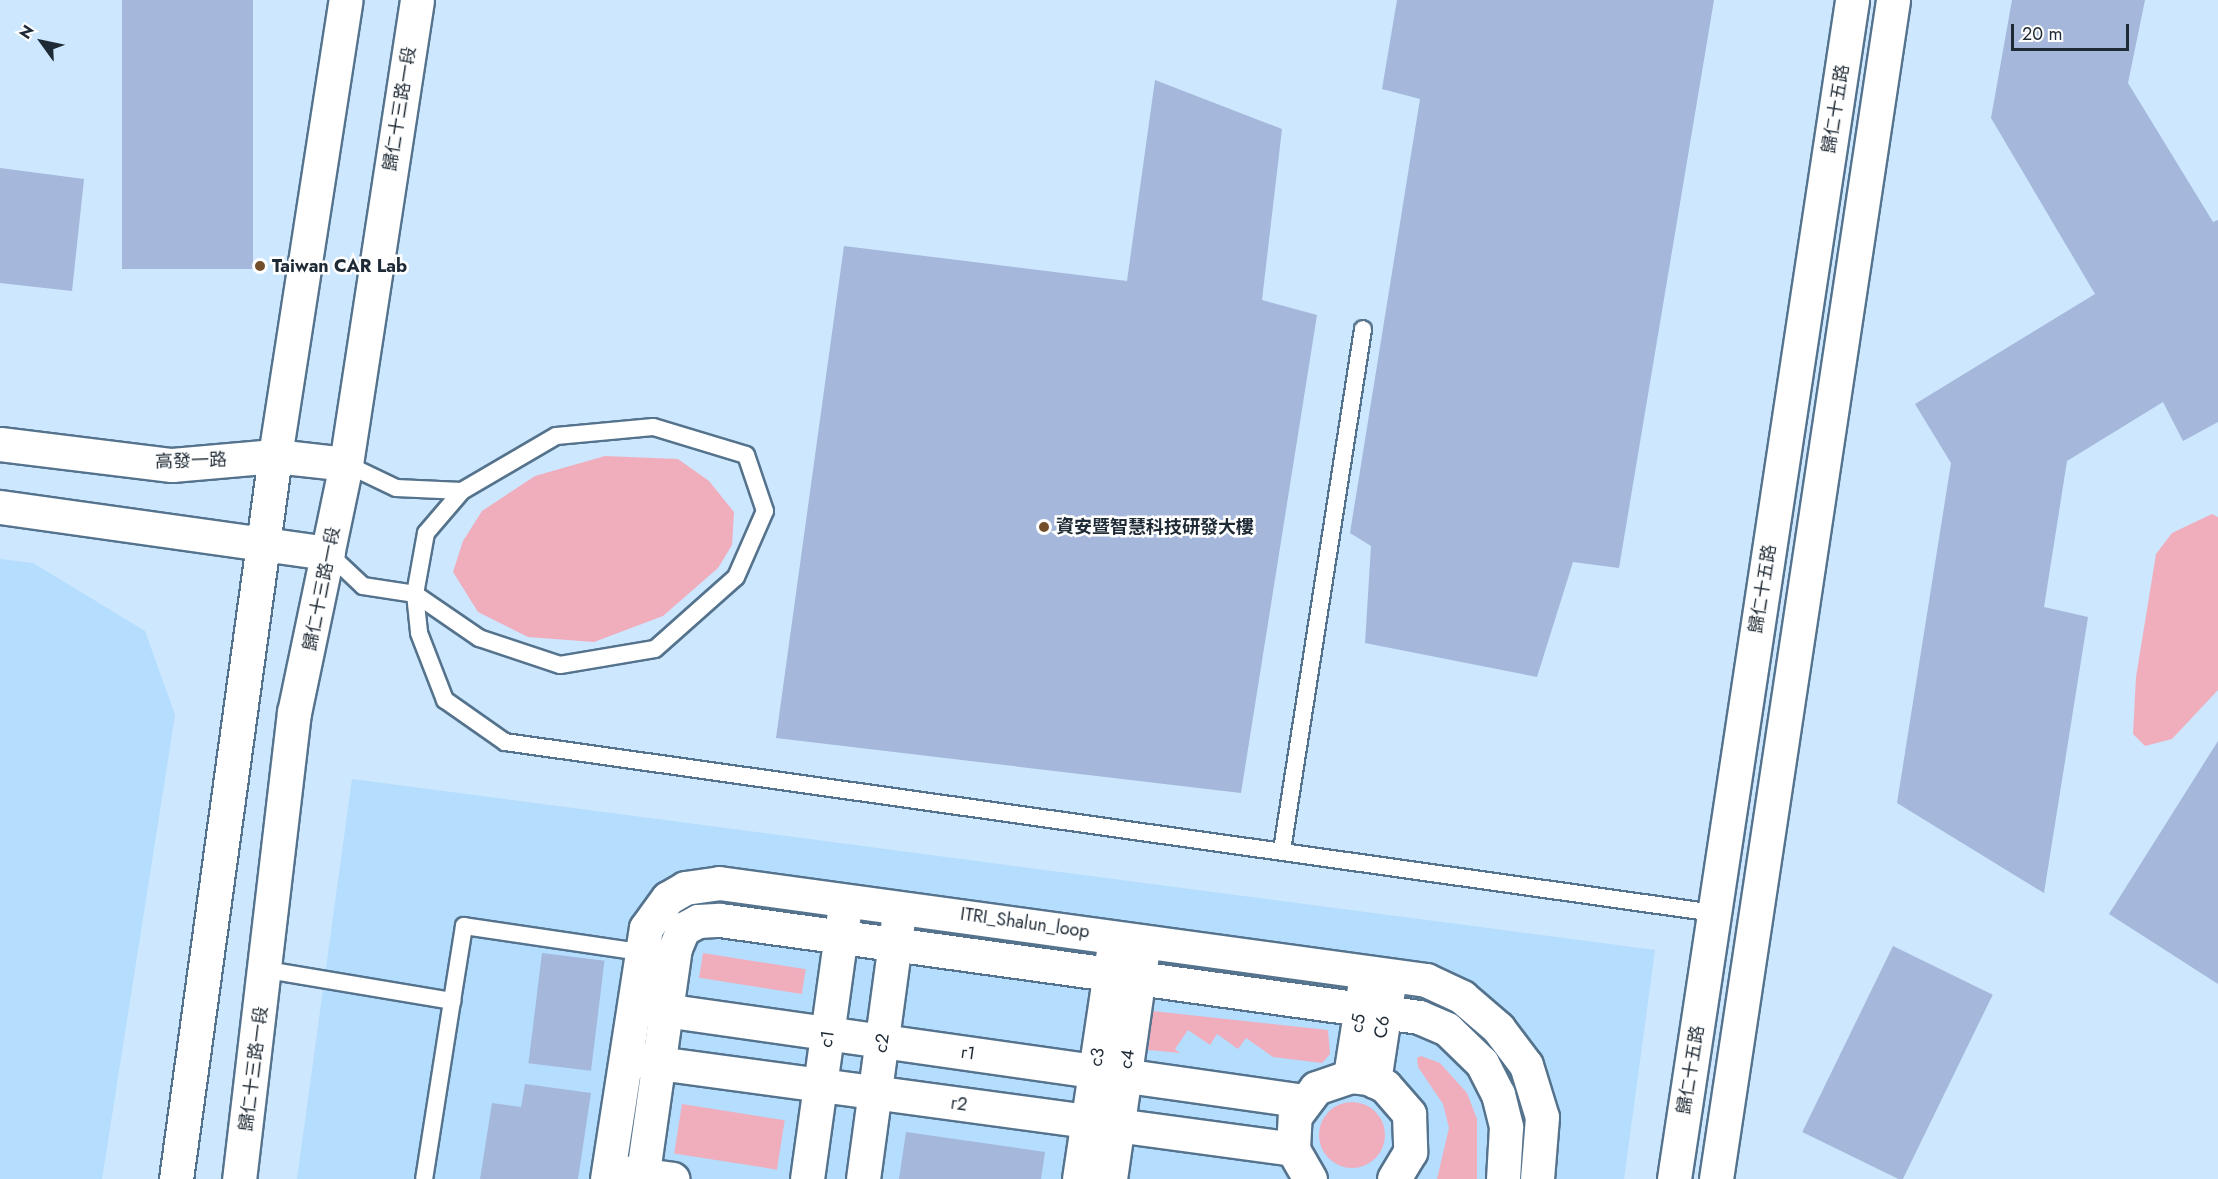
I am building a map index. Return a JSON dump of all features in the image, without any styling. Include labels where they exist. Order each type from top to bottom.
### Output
[{"type":"street","points":[[177,1179],[266,542],[275,456],[346,0]]},
{"type":"street","name":"歸仁十三路一段","points":[[240,1179],[267,970],[294,712],[346,464],[417,0]]},
{"type":"street","name":"歸仁十五路","points":[[1674,1179],[1852,0]]},
{"type":"street","points":[[1716,1179],[1893,0]]},
{"type":"street","name":"高發一路","points":[[0,444],[172,465],[275,456],[346,464]]},
{"type":"street","points":[[0,507],[266,542],[328,553]]},
{"type":"street","name":"ITRI_Shalun_loop","points":[[607,1174],[646,928],[656,910],[685,888],[719,883],[846,898],[1379,971],[1425,980],[1462,997],[1498,1028],[1526,1065],[1542,1117],[1537,1179]]},
{"type":"street","name":"c1","points":[[807,1179],[846,898]]},
{"type":"street","name":"c2","points":[[863,1179],[900,906]]},
{"type":"street","name":"ITRI_Shalun_loop","points":[[653,1178],[658,1063],[675,948],[683,929],[698,921],[841,934],[1419,1017],[1447,1029],[1482,1063],[1498,1095],[1506,1127],[1503,1179]]},
{"type":"street","points":[[1124,974],[1130,937]]},
{"type":"street","name":"c5","points":[[1362,1078],[1379,971]]},
{"type":"street","name":"c4","points":[[1110,1179],[1102,1123],[1124,974]]},
{"type":"street","name":"r1","points":[[633,1005],[1304,1101]]},
{"type":"street","name":"r2","points":[[625,1058],[1293,1149]]},
{"type":"street","points":[[1310,1179],[1293,1149],[1294,1124],[1304,1101],[1316,1088],[1362,1078],[1400,1098],[1410,1124],[1410,1152],[1394,1179]]},
{"type":"street","points":[[1079,1179],[1102,1123]]},
{"type":"street","points":[[607,1174],[653,1178]]},
{"type":"lane","points":[[1282,849],[1363,329]]},
{"type":"lane","points":[[328,553],[363,586],[415,594],[479,638],[560,665],[655,649],[736,577],[765,511],[746,455],[653,427],[556,436],[462,491],[426,533],[415,594],[419,633],[445,700],[505,742],[1282,849],[1714,913]]},
{"type":"lane","points":[[346,464],[396,488],[462,491]]},
{"type":"lane","points":[[424,1179],[464,927],[641,952]]},
{"type":"lane","points":[[267,970],[452,1001]]},
{"type":"shaded area","points":[[605,456],[678,459],[709,481],[734,512],[732,545],[718,568],[663,616],[594,642],[528,637],[478,612],[453,572],[463,541],[482,511],[535,476]]},
{"type":"shaded area","points":[[2212,514],[2218,517],[2218,690],[2172,739],[2145,746],[2133,734],[2136,677],[2156,554],[2172,533]]},
{"type":"shaded area","points":[[0,559],[33,563],[145,631],[175,715],[102,1179],[0,1179]]},
{"type":"shaded area","points":[[352,779],[1655,950],[1624,1179],[297,1179]]},
{"type":"shaded area","points":[[703,953],[806,969],[802,994],[699,978]]},
{"type":"shaded area","points":[[1152,1011],[1328,1030],[1330,1054],[1322,1063],[1273,1057],[1246,1038],[1238,1049],[1217,1034],[1210,1045],[1188,1030],[1175,1049],[1180,1053],[1148,1050]]},
{"type":"shaded area","points":[[1421,1056],[1440,1063],[1467,1093],[1477,1119],[1477,1179],[1437,1179],[1449,1128],[1443,1104],[1418,1067],[1417,1058]]},
{"type":"shaded area","points":[[1352,1102],[1365,1104],[1380,1117],[1385,1135],[1383,1148],[1370,1163],[1352,1168],[1339,1166],[1324,1153],[1319,1135],[1321,1122],[1334,1107]]},
{"type":"shaded area","points":[[682,1104],[785,1120],[777,1170],[674,1153]]},
{"type":"building","points":[[122,0],[253,0],[253,269],[122,269]]},
{"type":"building","points":[[1397,0],[1714,0],[1619,568],[1573,562],[1537,677],[1365,643],[1371,546],[1350,533],[1420,99],[1382,89]]},
{"type":"building","points":[[2012,0],[2145,0],[2128,83],[2213,222],[2218,220],[2218,422],[2183,441],[2163,402],[2067,461],[2044,607],[2088,617],[2044,893],[1897,803],[1951,463],[1915,404],[2095,294],[1991,118]]},
{"type":"building","name":"資安暨智慧科技研發大樓","points":[[1155,80],[1282,129],[1262,300],[1317,315],[1241,793],[776,738],[844,246],[1127,281]]},
{"type":"building","points":[[0,168],[84,179],[72,291],[0,283]]},
{"type":"building","points":[[2218,741],[2218,984],[2109,914]]},
{"type":"building","points":[[1893,946],[1993,995],[1903,1179],[1899,1179],[1802,1132]]},
{"type":"building","points":[[542,953],[605,961],[591,1071],[528,1063]]},
{"type":"building","points":[[525,1084],[591,1093],[578,1179],[480,1179],[492,1103],[521,1107]]},
{"type":"building","points":[[906,1132],[1045,1152],[1041,1179],[899,1179]]},
{"type":"place","name":"Taiwan CAR Lab","points":[[260,266]]},
{"type":"place","name":"資安暨智慧科技研發大樓","points":[[1044,527]]}]
